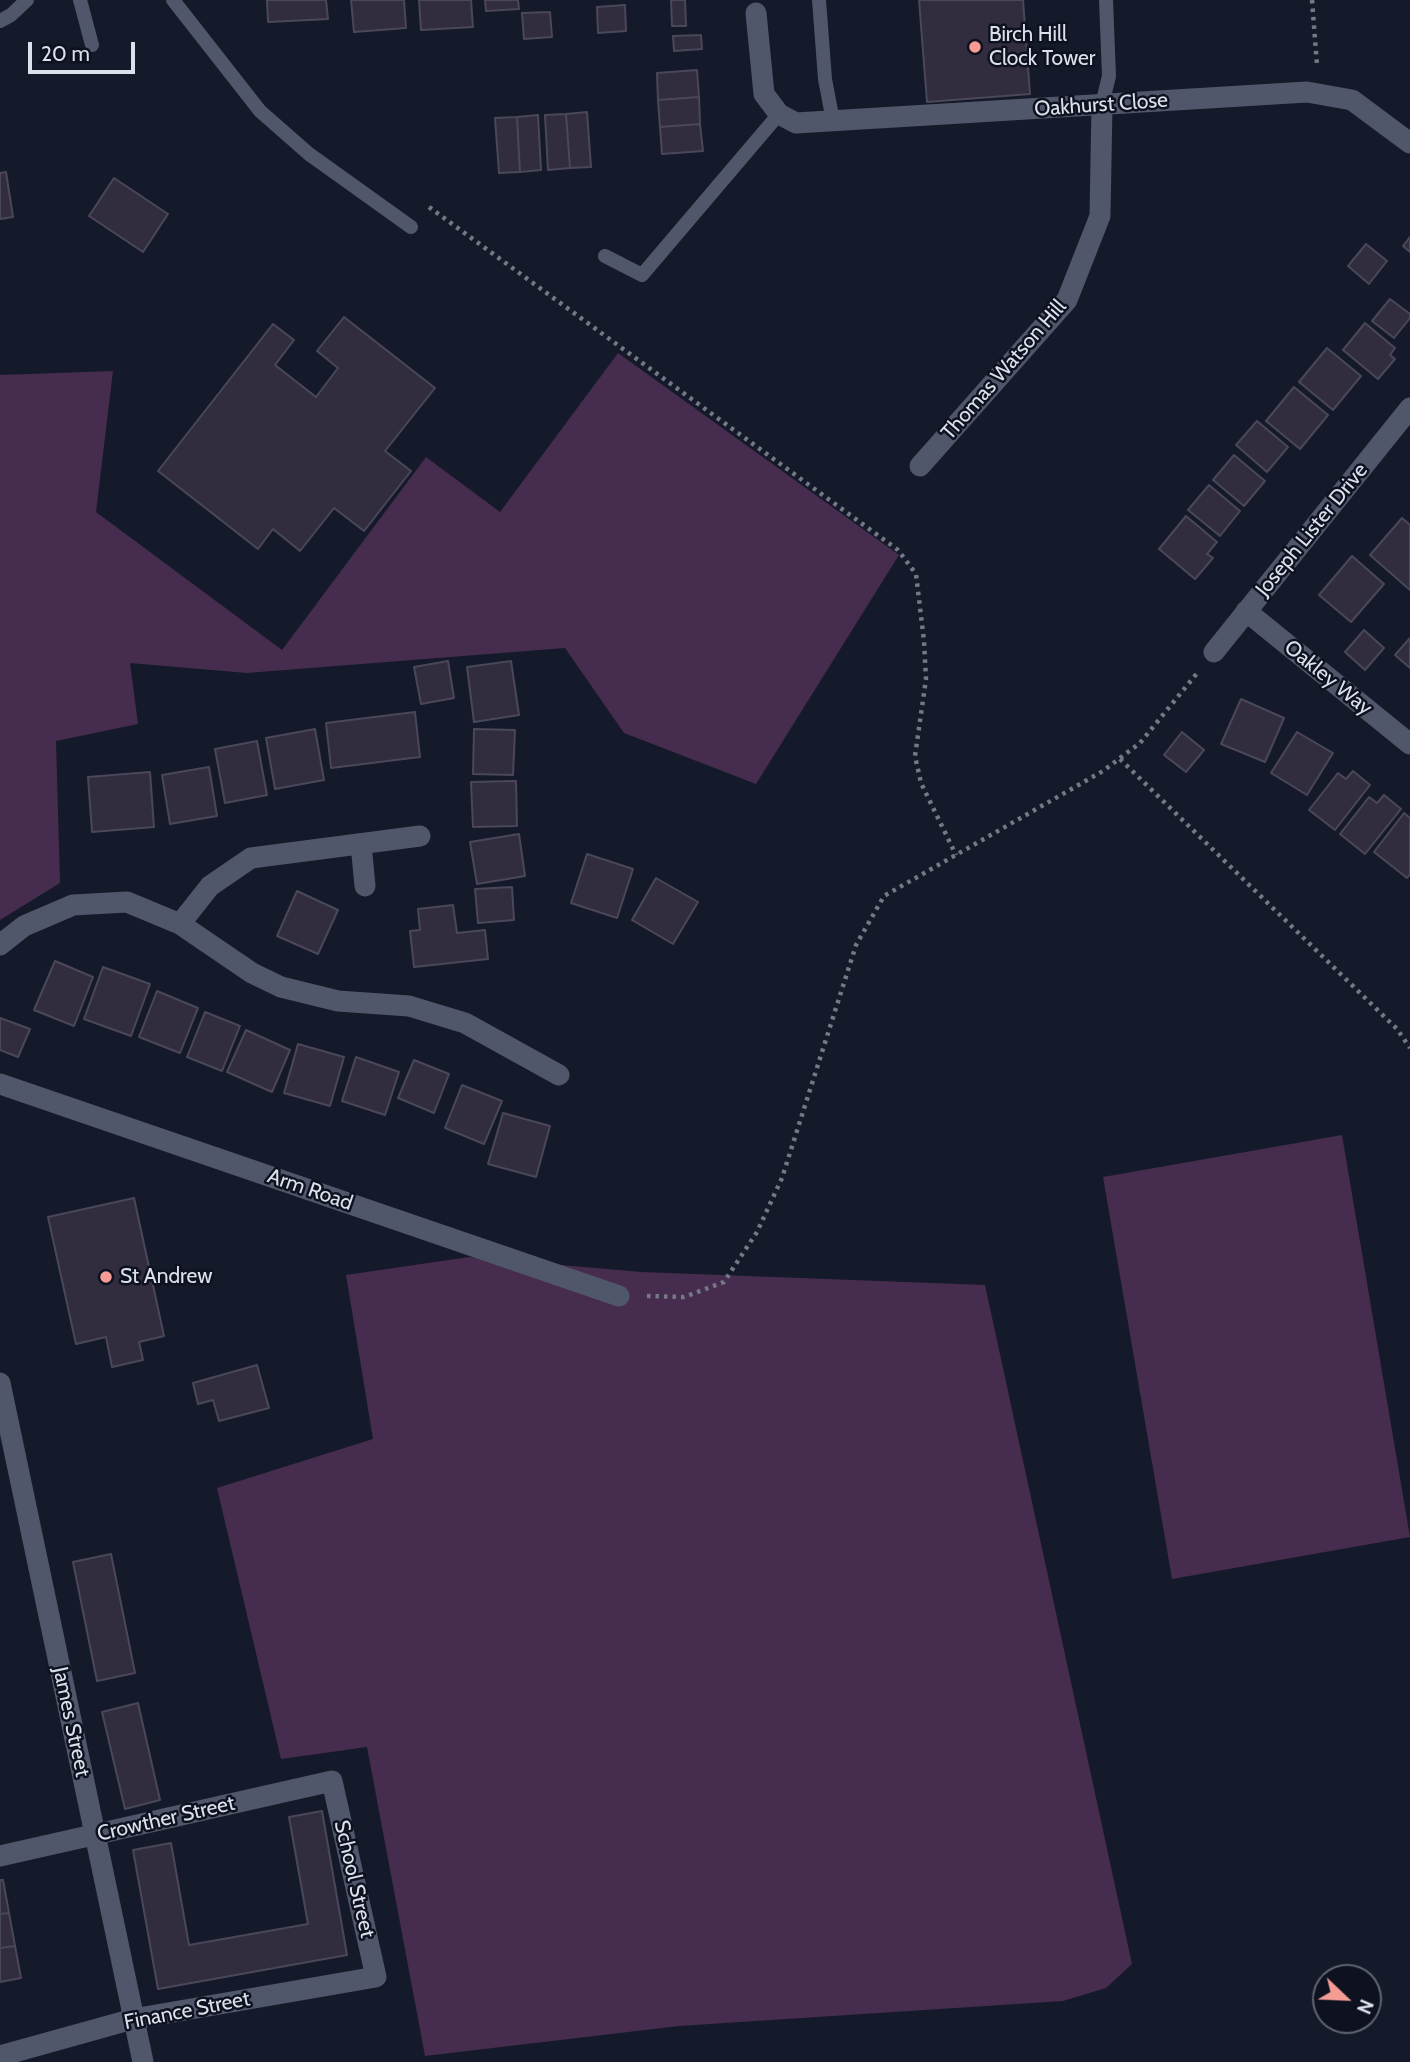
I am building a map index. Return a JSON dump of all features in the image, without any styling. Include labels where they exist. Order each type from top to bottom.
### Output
[{"type":"street","points":[[756,13],[764,94],[779,114]]},
{"type":"street","name":"Oakhurst Close","points":[[779,114],[796,123],[1307,92],[1352,100],[1410,143]]},
{"type":"street","name":"Thomas Watson Hill","points":[[920,466],[1067,300],[1100,216],[1102,105]]},
{"type":"street","name":"Joseph Lister Drive","points":[[1214,652],[1410,408]]},
{"type":"street","name":"Oakley Way","points":[[1247,611],[1410,744]]},
{"type":"street","points":[[180,924],[210,886],[251,859],[420,836]]},
{"type":"street","points":[[361,844],[365,886]]},
{"type":"street","points":[[0,945],[24,926],[73,905],[127,902],[180,924],[252,973],[281,987],[338,1002],[409,1006],[465,1023],[559,1075]]},
{"type":"street","name":"Arm Road","points":[[0,1084],[619,1296]]},
{"type":"street","name":"James Street","points":[[0,1382],[143,2062]]},
{"type":"street","name":"Crowther Street","points":[[0,1856],[332,1781]]},
{"type":"street","name":"School Street","points":[[332,1781],[376,1977]]},
{"type":"street","name":"Finance Street","points":[[0,2056],[133,2019],[376,1977]]},
{"type":"lane","points":[[0,21],[27,0]]},
{"type":"lane","points":[[80,0],[92,45]]},
{"type":"lane","points":[[173,0],[260,111],[309,154],[411,227]]},
{"type":"lane","points":[[819,0],[825,79],[833,121]]},
{"type":"lane","points":[[1102,105],[1109,76],[1106,0]]},
{"type":"lane","points":[[605,256],[642,275],[779,114]]},
{"type":"path","points":[[1312,0],[1319,94]]},
{"type":"path","points":[[423,203],[898,550],[916,574],[924,642],[926,679],[915,755],[921,783],[956,855]]},
{"type":"path","points":[[619,1296],[684,1297],[724,1282],[757,1232],[782,1178],[856,945],[884,896],[1120,759],[1140,743],[1214,652]]},
{"type":"path","points":[[1120,759],[1387,1020],[1410,1048]]},
{"type":"shaded area","points":[[618,353],[899,555],[756,784],[624,733],[565,648],[247,673],[130,663],[138,724],[56,741],[60,883],[0,920],[0,375],[113,371],[96,512],[282,650],[426,457],[500,512]]},
{"type":"shaded area","points":[[1342,1135],[1410,1537],[1172,1579],[1103,1177]]},
{"type":"shaded area","points":[[469,1257],[641,1272],[985,1285],[1132,1964],[1106,1988],[1063,2001],[679,2026],[425,2056],[367,1747],[281,1759],[217,1488],[373,1439],[346,1275]]},
{"type":"building","points":[[267,0],[326,0],[328,19],[268,22]]},
{"type":"building","points":[[351,0],[404,0],[406,28],[354,32]]},
{"type":"building","points":[[419,0],[471,0],[473,27],[421,30]]},
{"type":"building","points":[[485,0],[518,0],[519,9],[486,11]]},
{"type":"building","points":[[671,0],[685,0],[686,26],[672,26]]},
{"type":"building","name":"Birch Hill Clock Tower","points":[[919,0],[1023,0],[1030,94],[927,102]]},
{"type":"building","points":[[625,5],[626,31],[598,33],[597,7]]},
{"type":"building","points":[[550,12],[552,37],[524,39],[522,13]]},
{"type":"building","points":[[701,35],[702,49],[674,51],[673,36]]},
{"type":"building","points":[[697,70],[699,97],[658,100],[657,73]]},
{"type":"building","points":[[699,97],[700,124],[660,127],[658,100]]},
{"type":"building","points":[[587,112],[591,167],[570,168],[566,114]]},
{"type":"building","points":[[566,114],[570,168],[548,170],[545,115]]},
{"type":"building","points":[[538,115],[541,170],[520,172],[517,117]]},
{"type":"building","points":[[517,117],[520,172],[499,173],[495,118]]},
{"type":"building","points":[[700,124],[703,151],[662,154],[660,127]]},
{"type":"building","points":[[6,172],[13,217],[0,219],[0,173]]},
{"type":"building","points":[[114,178],[168,214],[143,252],[89,216]]},
{"type":"building","points":[[1410,237],[1410,252],[1403,246]]},
{"type":"building","points":[[1366,244],[1387,261],[1369,284],[1348,266]]},
{"type":"building","points":[[1390,299],[1410,314],[1410,318],[1394,338],[1372,321]]},
{"type":"building","points":[[344,317],[435,388],[385,451],[411,471],[364,531],[334,508],[300,551],[273,529],[258,549],[158,471],[273,324],[294,340],[275,365],[316,397],[338,368],[317,351]]},
{"type":"building","points":[[1365,323],[1395,348],[1390,355],[1395,359],[1378,379],[1343,350]]},
{"type":"building","points":[[1327,348],[1361,376],[1333,410],[1299,382]]},
{"type":"building","points":[[1294,387],[1328,415],[1300,449],[1266,421]]},
{"type":"building","points":[[1257,421],[1288,447],[1267,472],[1236,445]]},
{"type":"building","points":[[1234,455],[1265,481],[1244,506],[1213,480]]},
{"type":"building","points":[[1209,485],[1240,511],[1220,536],[1188,510]]},
{"type":"building","points":[[1186,516],[1217,542],[1207,554],[1213,558],[1195,579],[1159,549]]},
{"type":"building","points":[[1402,518],[1410,525],[1410,590],[1370,555]]},
{"type":"building","points":[[1352,556],[1384,584],[1351,622],[1319,595]]},
{"type":"building","points":[[1364,630],[1384,648],[1365,670],[1345,652]]},
{"type":"building","points":[[1410,638],[1410,668],[1395,655]]},
{"type":"building","points":[[448,661],[454,698],[421,704],[414,667]]},
{"type":"building","points":[[511,661],[519,715],[474,722],[467,667]]},
{"type":"building","points":[[1241,699],[1284,718],[1265,762],[1221,744]]},
{"type":"building","points":[[415,712],[420,757],[331,768],[326,723]]},
{"type":"building","points":[[315,729],[324,780],[275,789],[266,738]]},
{"type":"building","points":[[474,729],[515,730],[513,775],[473,774]]},
{"type":"building","points":[[1182,732],[1204,750],[1186,772],[1164,755]]},
{"type":"building","points":[[1297,732],[1333,753],[1307,795],[1271,773]]},
{"type":"building","points":[[257,741],[267,795],[225,803],[215,749]]},
{"type":"building","points":[[209,767],[217,816],[170,824],[162,775]]},
{"type":"building","points":[[1353,771],[1370,785],[1335,830],[1309,810],[1338,773],[1346,779]]},
{"type":"building","points":[[150,772],[154,827],[92,832],[88,777]]},
{"type":"building","points":[[516,781],[517,826],[473,827],[471,782]]},
{"type":"building","points":[[1384,795],[1401,809],[1365,854],[1340,834],[1369,797],[1377,803]]},
{"type":"building","points":[[1404,813],[1410,818],[1410,874],[1407,878],[1374,852]]},
{"type":"building","points":[[519,834],[525,876],[477,884],[470,842]]},
{"type":"building","points":[[587,854],[633,869],[617,918],[571,903]]},
{"type":"building","points":[[656,878],[698,902],[673,944],[632,920]]},
{"type":"building","points":[[512,887],[514,920],[478,923],[475,889]]},
{"type":"building","points":[[297,891],[338,910],[318,954],[277,936]]},
{"type":"building","points":[[453,905],[457,933],[485,930],[488,959],[414,967],[410,931],[420,930],[418,909]]},
{"type":"building","points":[[55,961],[93,977],[74,1026],[34,1010]]},
{"type":"building","points":[[103,967],[150,984],[131,1036],[84,1019]]},
{"type":"building","points":[[157,991],[198,1008],[180,1053],[139,1037]]},
{"type":"building","points":[[205,1012],[240,1026],[222,1071],[187,1057]]},
{"type":"building","points":[[0,1018],[30,1029],[18,1057],[0,1050]]},
{"type":"building","points":[[246,1030],[290,1050],[272,1092],[227,1072]]},
{"type":"building","points":[[298,1044],[344,1057],[330,1106],[284,1093]]},
{"type":"building","points":[[356,1057],[399,1072],[385,1115],[342,1101]]},
{"type":"building","points":[[414,1060],[449,1074],[434,1113],[398,1098]]},
{"type":"building","points":[[462,1085],[502,1101],[484,1144],[445,1128]]},
{"type":"building","points":[[503,1113],[550,1126],[536,1177],[488,1164]]},
{"type":"building","name":"St Andrew","points":[[134,1198],[164,1336],[139,1342],[143,1360],[112,1367],[106,1337],[76,1344],[48,1217]]},
{"type":"building","points":[[257,1365],[269,1408],[219,1421],[213,1400],[198,1404],[193,1383]]},
{"type":"building","points":[[111,1554],[135,1673],[97,1681],[73,1562]]},
{"type":"building","points":[[138,1703],[160,1800],[125,1809],[102,1712]]},
{"type":"building","points":[[322,1811],[347,1955],[158,1989],[133,1850],[171,1843],[189,1945],[308,1924],[289,1817]]},
{"type":"building","points":[[0,1880],[3,1880],[9,1913],[0,1914]]},
{"type":"building","points":[[9,1913],[15,1946],[0,1948],[0,1914]]},
{"type":"building","points":[[15,1946],[21,1978],[0,1982],[0,1948]]},
{"type":"place","name":"Birch Hill Clock Tower","points":[[975,47]]},
{"type":"place","name":"St Andrew","points":[[106,1277]]}]
